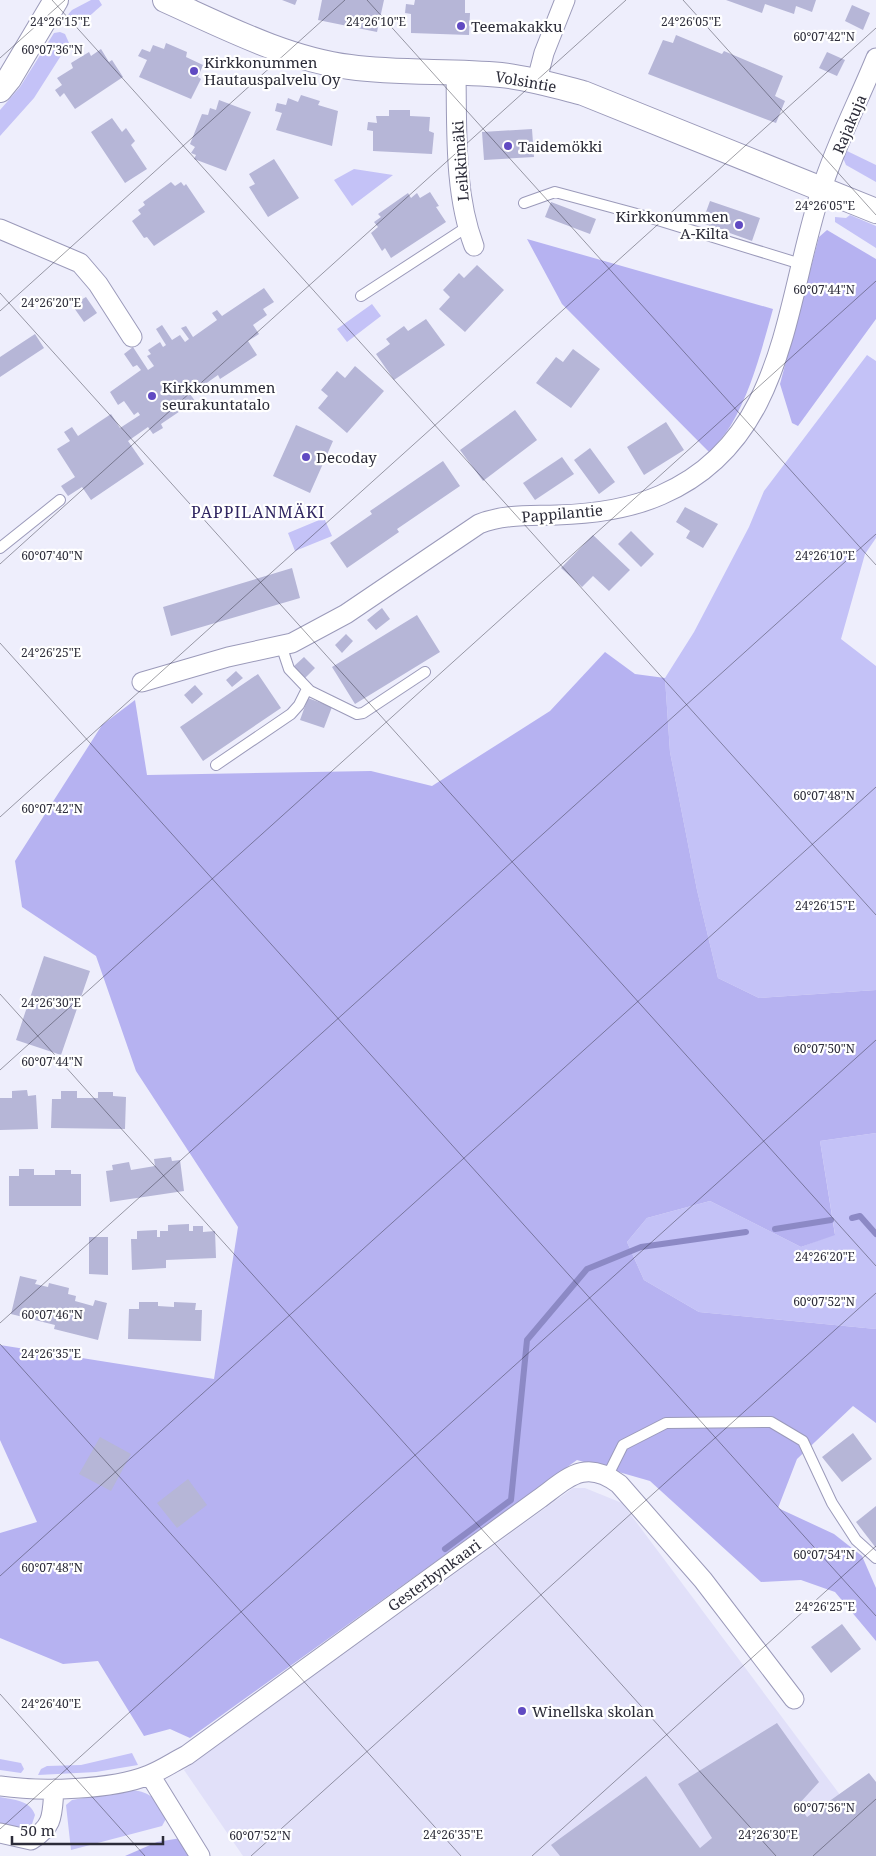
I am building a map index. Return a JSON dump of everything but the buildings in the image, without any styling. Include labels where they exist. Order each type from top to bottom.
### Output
[{"type":"street","points":[[0,90],[9,79],[56,0]]},
{"type":"street","name":"Volsintie","points":[[165,0],[230,29],[320,61],[348,67],[392,72],[501,75],[537,80],[583,93],[876,211]]},
{"type":"street","points":[[537,80],[544,53],[564,0]]},
{"type":"street","name":"Rajakuja","points":[[821,189],[876,58]]},
{"type":"street","name":"Leikkimäki","points":[[456,74],[459,152],[467,227],[474,246]]},
{"type":"street","name":"Pappilantie","points":[[142,682],[228,657],[292,643],[346,614],[479,524],[497,517],[560,515],[625,507],[660,496],[692,480],[715,461],[738,435],[756,409],[770,380],[821,189]]},
{"type":"street","points":[[0,229],[80,263],[98,284],[132,337]]},
{"type":"street","name":"Gesterbynkaari","points":[[0,1786],[27,1790],[54,1789],[125,1782],[150,1775],[187,1754],[570,1477],[584,1471],[608,1475]]},
{"type":"street","points":[[608,1475],[620,1484],[703,1580],[794,1699]]},
{"type":"street","points":[[150,1775],[200,1856]]},
{"type":"street","points":[[0,1834],[31,1840],[44,1832],[52,1818],[54,1789]]},
{"type":"lane","points":[[524,203],[554,192],[648,217],[801,264]]},
{"type":"lane","points":[[361,296],[467,227]]},
{"type":"lane","points":[[0,548],[60,500]]},
{"type":"lane","points":[[281,646],[289,669],[307,689],[357,714],[363,713],[425,672]]},
{"type":"lane","points":[[216,765],[291,714],[299,705],[307,689]]},
{"type":"lane","points":[[608,1475],[623,1445],[666,1423],[771,1422],[803,1441],[832,1503],[856,1540],[876,1558]]},
{"type":"shaded area","points":[[91,0],[99,0],[102,5],[84,20],[75,23],[65,18],[72,10]]},
{"type":"shaded area","points":[[60,32],[65,34],[69,43],[34,98],[0,136],[0,110],[20,87],[54,33]]},
{"type":"shaded area","points":[[845,150],[876,165],[876,182],[846,165],[843,158]]},
{"type":"shaded area","points":[[354,169],[393,175],[352,206],[334,180]]},
{"type":"shaded area","points":[[850,215],[876,226],[876,248],[835,222],[835,217],[846,218]]},
{"type":"shaded area","points":[[827,230],[876,259],[876,319],[798,426],[792,423],[780,384],[819,237]]},
{"type":"shaded area","points":[[527,239],[773,309],[756,368],[745,397],[731,425],[710,453],[562,304]]},
{"type":"shaded area","points":[[372,304],[381,316],[347,342],[337,329]]},
{"type":"shaded area","points":[[867,355],[876,361],[876,538],[865,554],[841,639],[876,666],[876,990],[759,998],[718,978],[697,890],[670,752],[665,678],[694,632],[749,527],[764,491]]},
{"type":"shaded area","points":[[324,518],[332,536],[295,551],[288,533]]},
{"type":"shaded area","points":[[605,652],[635,674],[665,678],[670,752],[697,890],[718,978],[759,998],[876,990],[876,1133],[820,1141],[835,1235],[801,1247],[710,1201],[647,1218],[627,1242],[644,1280],[699,1312],[876,1329],[876,1423],[853,1406],[797,1459],[778,1508],[834,1534],[862,1556],[876,1588],[876,1641],[835,1592],[801,1580],[761,1582],[650,1481],[577,1460],[190,1738],[170,1729],[144,1736],[98,1661],[63,1664],[0,1638],[0,1533],[37,1522],[0,1440],[0,1345],[214,1379],[238,1227],[136,1071],[96,956],[22,907],[15,861],[102,725],[135,700],[147,775],[371,771],[432,786],[550,711]]},
{"type":"shaded area","points":[[876,1133],[876,1329],[699,1312],[644,1280],[627,1242],[647,1218],[710,1201],[801,1247],[835,1234],[820,1141]]},
{"type":"shaded area","name":"Winellska skolan","points":[[573,1488],[585,1488],[622,1503],[876,1843],[876,1856],[243,1856],[184,1770]]},
{"type":"shaded area","points":[[132,1753],[138,1765],[96,1772],[38,1775],[41,1769],[47,1766],[81,1765]]},
{"type":"shaded area","points":[[0,1759],[21,1763],[24,1769],[21,1773],[0,1770]]},
{"type":"shaded area","points":[[131,1790],[144,1793],[153,1798],[167,1817],[162,1826],[71,1850],[66,1805],[72,1800]]},
{"type":"shaded area","points":[[0,1797],[29,1806],[35,1815],[31,1827],[25,1830],[0,1825]]},
{"type":"shaded area","points":[[181,1838],[191,1856],[125,1856],[157,1842]]},
{"type":"waterway","points":[[852,1218],[860,1216],[876,1234]]},
{"type":"waterway","points":[[775,1229],[831,1220]]},
{"type":"waterway","points":[[445,1549],[511,1500],[527,1340],[587,1269],[641,1247],[746,1232]]},
{"type":"place","name":"Teemakakku","points":[[461,26]]},
{"type":"place","name":"Kirkkonummen Hautauspalvelu Oy","points":[[194,71]]},
{"type":"place","name":"Taidemökki","points":[[508,146]]},
{"type":"place","name":"Kirkkonummen A-Kilta","points":[[739,225]]},
{"type":"place","name":"Kirkkonummen seurakuntatalo","points":[[152,396]]},
{"type":"place","name":"Decoday","points":[[306,457]]},
{"type":"place","name":"Winellska skolan","points":[[522,1711]]},
{"type":"district","name":"PAPPILANMÄKI","points":[[258,512]]}]
